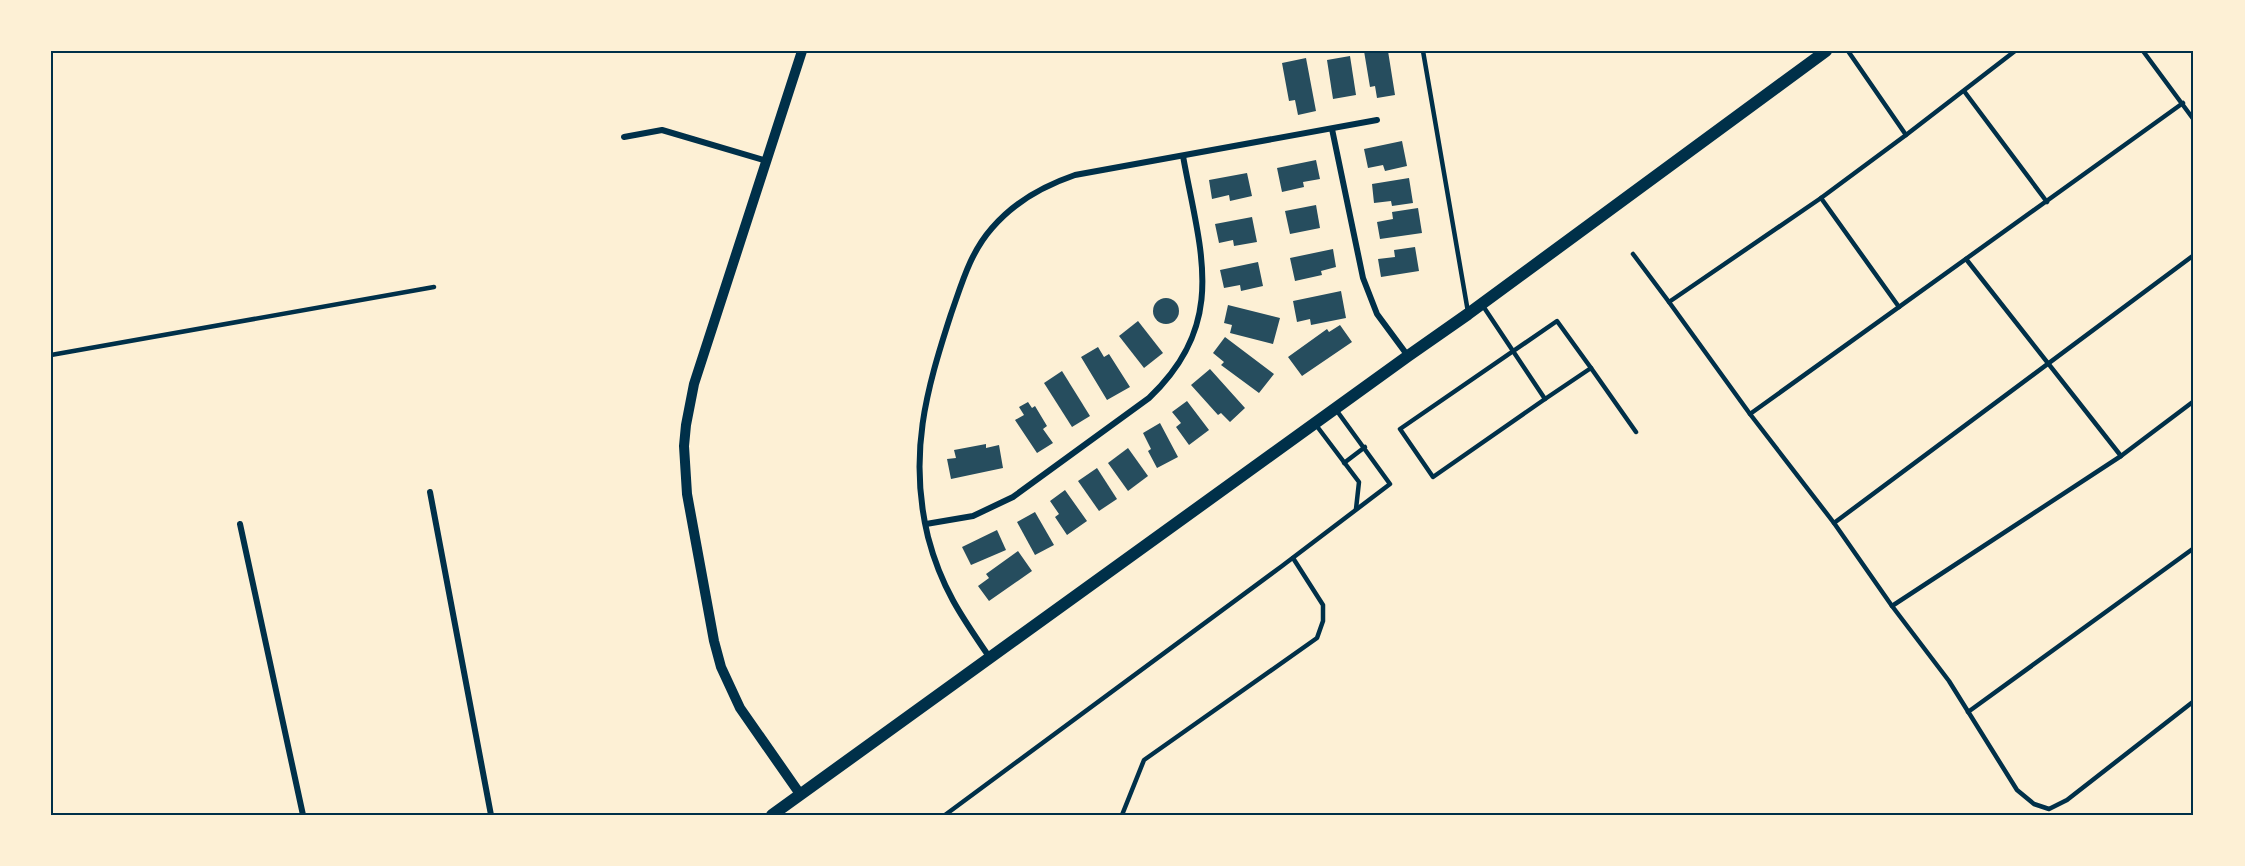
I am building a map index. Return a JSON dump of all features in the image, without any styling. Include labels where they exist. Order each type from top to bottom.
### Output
[{"type":"main road","points":[[772,815],[1468,314],[1826,51]]},
{"type":"street","points":[[800,794],[740,708],[722,666],[714,641],[687,494],[684,446],[694,384],[802,51]]},
{"type":"street","points":[[990,658],[946,591],[926,524],[920,477],[921,434],[932,373],[967,267],[979,244],[1003,215],[1019,202],[1055,182],[1075,175],[1377,120]]},
{"type":"street","points":[[1332,129],[1363,278],[1377,314],[1408,356]]},
{"type":"street","points":[[624,137],[662,130],[768,161]]},
{"type":"street","points":[[926,524],[973,516],[1013,497],[1149,398],[1166,381],[1180,361],[1198,320],[1204,272],[1183,156]]},
{"type":"street","points":[[430,492],[491,815]]},
{"type":"street","points":[[240,524],[303,815]]},
{"type":"lane","points":[[1423,51],[1468,314]]},
{"type":"lane","points":[[1848,51],[1906,135]]},
{"type":"lane","points":[[1669,302],[1821,198],[2015,51]]},
{"type":"lane","points":[[2143,51],[2194,120]]},
{"type":"lane","points":[[1964,90],[2047,202]]},
{"type":"lane","points":[[1750,414],[2183,103]]},
{"type":"lane","points":[[1821,198],[1899,308]]},
{"type":"lane","points":[[1633,254],[1750,414],[1834,522],[1892,606],[1948,681],[2017,790],[2034,804],[2049,808],[2067,801],[2194,701]]},
{"type":"lane","points":[[1834,522],[2194,255]]},
{"type":"lane","points":[[1966,259],[2121,456]]},
{"type":"lane","points":[[51,355],[434,287]]},
{"type":"lane","points":[[1481,304],[1545,399]]},
{"type":"lane","points":[[1591,368],[1433,477],[1400,429],[1557,321],[1591,368],[1636,432]]},
{"type":"lane","points":[[1892,606],[2121,456],[2194,401]]},
{"type":"lane","points":[[945,815],[1390,484],[1335,408]]},
{"type":"lane","points":[[1315,423],[1359,482],[1356,508]]},
{"type":"lane","points":[[1344,463],[1365,447]]},
{"type":"lane","points":[[1968,712],[2194,548]]},
{"type":"lane","points":[[1122,815],[1144,760],[1317,638],[1323,621],[1323,605],[1293,558]]},
{"type":"building","points":[[1364,51],[1388,51],[1395,95],[1377,98],[1375,86],[1370,87]]},
{"type":"building","points":[[1350,56],[1356,95],[1333,99],[1327,60]]},
{"type":"building","points":[[1306,58],[1316,111],[1298,115],[1295,100],[1289,101],[1282,63]]},
{"type":"building","points":[[1402,141],[1407,166],[1385,171],[1383,165],[1368,168],[1364,149]]},
{"type":"building","points":[[1316,160],[1320,179],[1303,182],[1304,187],[1282,192],[1277,168]]},
{"type":"building","points":[[1247,173],[1252,196],[1230,201],[1229,195],[1212,199],[1209,180]]},
{"type":"building","points":[[1409,178],[1413,203],[1392,206],[1391,201],[1374,203],[1372,184]]},
{"type":"building","points":[[1316,205],[1320,228],[1290,234],[1285,211]]},
{"type":"building","points":[[1418,208],[1422,233],[1380,239],[1377,222],[1393,219],[1392,212]]},
{"type":"building","points":[[1252,217],[1257,242],[1234,246],[1233,240],[1219,243],[1215,224]]},
{"type":"building","points":[[1415,247],[1419,271],[1381,277],[1378,259],[1395,257],[1394,250]]},
{"type":"building","points":[[1333,249],[1336,267],[1321,271],[1322,275],[1295,281],[1290,258]]},
{"type":"building","points":[[1258,262],[1263,286],[1241,291],[1240,285],[1224,288],[1220,270]]},
{"type":"building","points":[[1341,291],[1346,318],[1311,325],[1310,319],[1297,322],[1293,301]]},
{"type":"building","points":[[1166,298],[1175,302],[1179,311],[1175,320],[1166,324],[1157,320],[1153,311],[1157,302]]},
{"type":"building","points":[[1228,305],[1280,318],[1273,344],[1230,333],[1232,325],[1224,323]]},
{"type":"building","points":[[1138,321],[1163,353],[1144,368],[1119,336]]},
{"type":"building","points":[[1340,325],[1352,342],[1302,376],[1288,357],[1327,329],[1329,332]]},
{"type":"building","points":[[1225,337],[1274,374],[1259,393],[1221,365],[1224,362],[1213,353]]},
{"type":"building","points":[[1098,347],[1104,357],[1109,354],[1130,387],[1107,400],[1081,357]]},
{"type":"building","points":[[1210,369],[1245,408],[1230,422],[1221,413],[1218,415],[1191,385]]},
{"type":"building","points":[[1062,371],[1090,416],[1072,427],[1044,383]]},
{"type":"building","points":[[1187,401],[1209,430],[1189,445],[1176,427],[1181,423],[1172,412]]},
{"type":"building","points":[[1028,402],[1032,408],[1035,406],[1047,426],[1043,429],[1053,443],[1037,453],[1015,420],[1024,415],[1019,407]]},
{"type":"building","points":[[1160,423],[1178,457],[1157,468],[1148,451],[1151,449],[1143,433]]},
{"type":"building","points":[[986,444],[986,448],[999,445],[1003,468],[951,479],[947,459],[956,458],[954,450]]},
{"type":"building","points":[[1128,448],[1148,476],[1128,491],[1108,463]]},
{"type":"building","points":[[1097,468],[1117,499],[1099,511],[1078,481]]},
{"type":"building","points":[[1065,490],[1087,521],[1067,535],[1055,517],[1059,514],[1050,501]]},
{"type":"building","points":[[1035,512],[1054,545],[1035,555],[1017,522]]},
{"type":"building","points":[[997,530],[1006,550],[971,565],[962,547]]},
{"type":"building","points":[[1018,551],[1032,571],[989,601],[978,586],[989,578],[986,574]]}]
